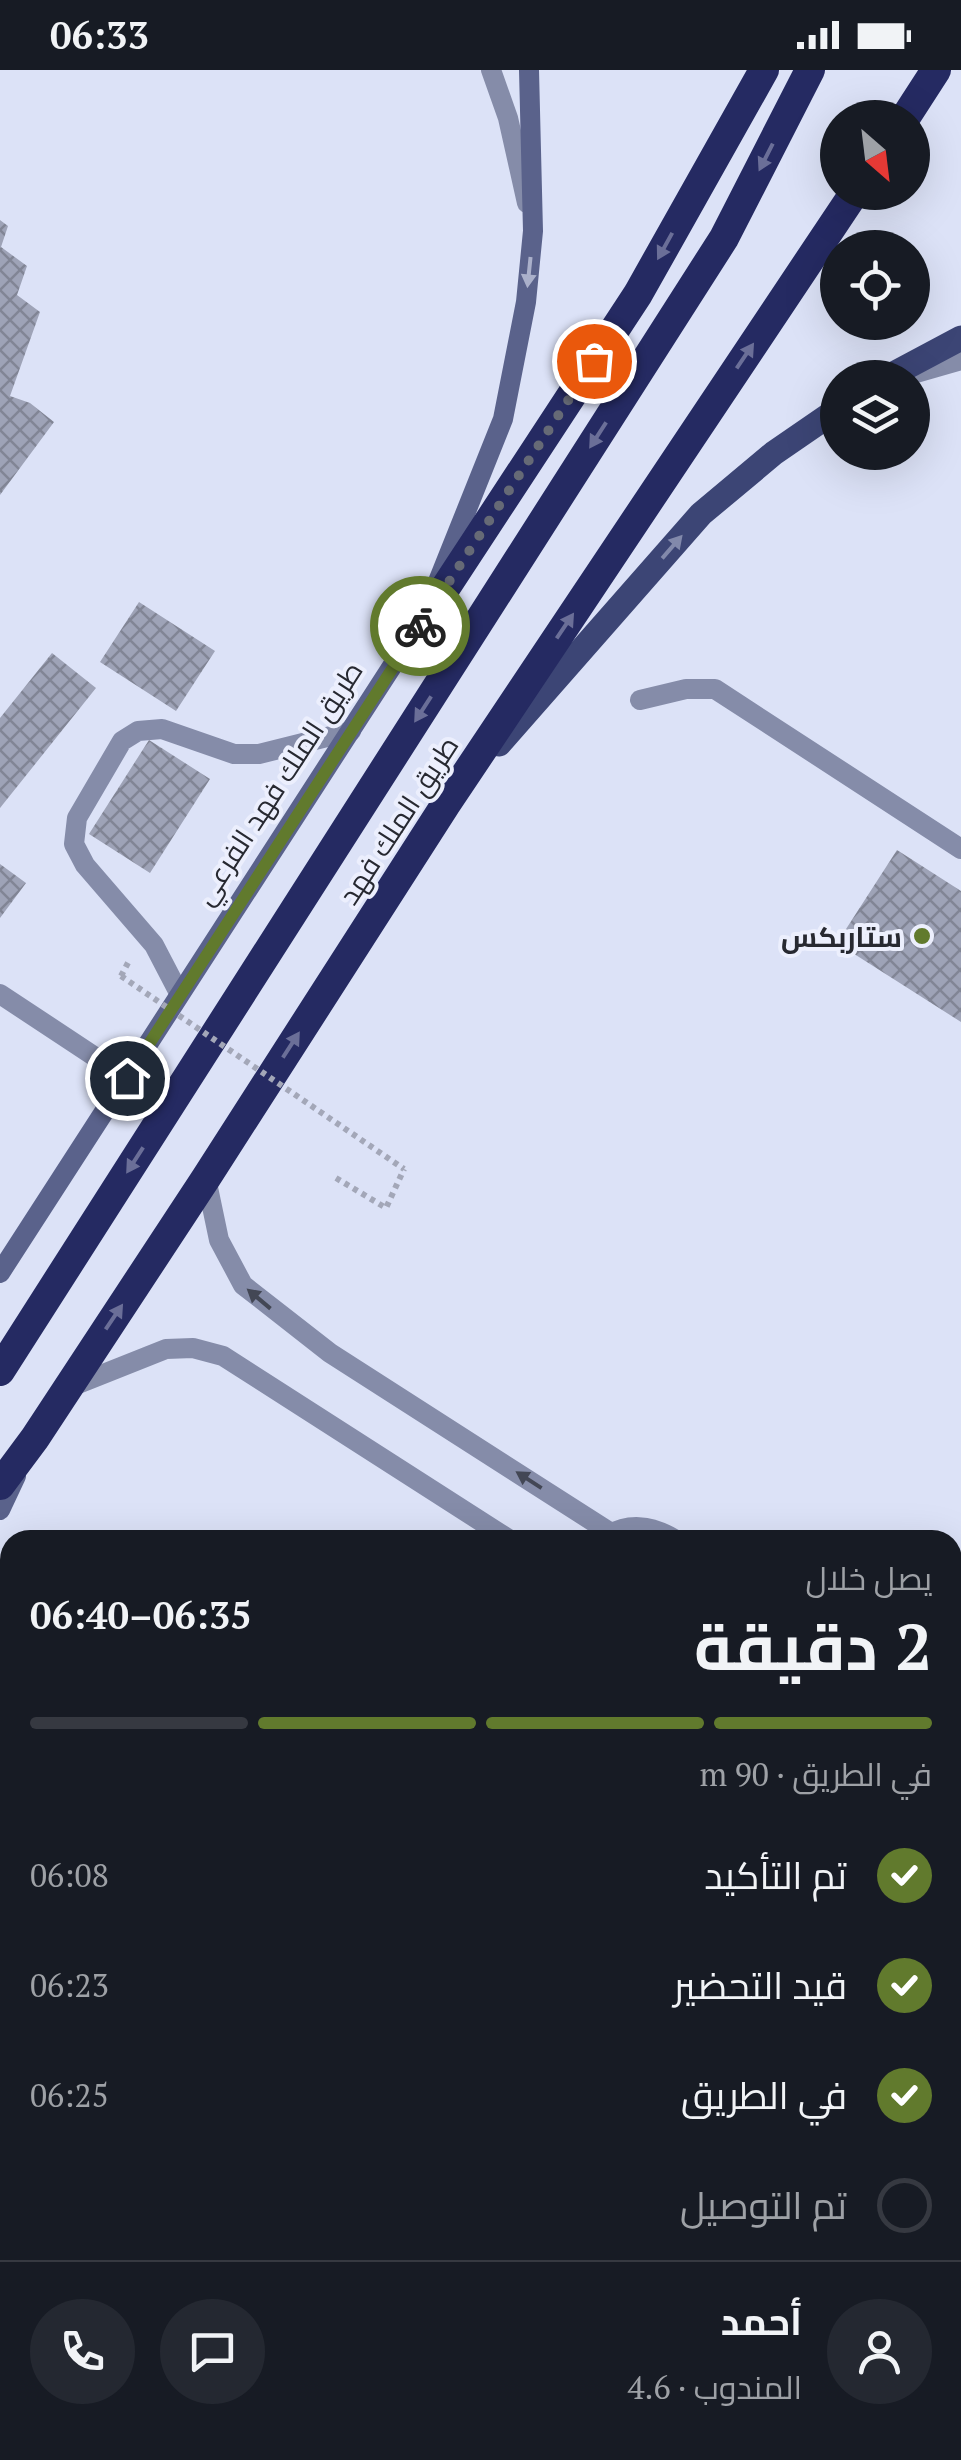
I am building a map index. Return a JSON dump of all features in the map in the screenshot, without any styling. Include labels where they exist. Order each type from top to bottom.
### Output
[{"type":"highway","name":"طريق الملك فهد الفرعي","points":[[419,628],[638,294],[764,70]]},
{"type":"highway","name":"طريق الملك فهد","points":[[0,1370],[724,238],[810,70]]},
{"type":"highway","points":[[916,100],[936,70]]},
{"type":"highway","name":"طريق الملك فهد","points":[[0,1485],[35,1438],[446,804],[842,210]]},
{"type":"main road","points":[[419,628],[503,419],[526,302],[533,231],[529,70]]},
{"type":"main road","points":[[920,360],[961,338]]},
{"type":"main road","points":[[446,804],[701,514],[774,453],[820,421]]},
{"type":"main road","name":"طريق الملك فهد الفرعي","points":[[0,1274],[419,628]]},
{"type":"main road","points":[[0,1510],[35,1438]]},
{"type":"street","points":[[492,70],[508,118],[533,231]]},
{"type":"street","points":[[930,369],[961,360]]},
{"type":"street","points":[[640,700],[686,689],[716,689],[961,848]]},
{"type":"street","points":[[179,993],[154,945],[85,865],[74,844],[77,818],[122,741],[138,731],[162,729],[234,754],[258,754],[351,731]]},
{"type":"street","points":[[0,994],[127,1078]]},
{"type":"street","points":[[206,1178],[219,1240],[243,1286],[330,1353],[597,1530]]},
{"type":"street","points":[[66,1388],[166,1348],[193,1348],[224,1356],[494,1530]]},
{"type":"street","points":[[620,1530],[644,1526],[660,1530]]},
{"type":"path","points":[[121,976],[404,1169],[386,1208],[336,1178]]},
{"type":"building","points":[[0,220],[8,226],[1,247],[27,266],[17,295],[40,312],[10,396],[30,403],[54,422],[0,495]]},
{"type":"building","points":[[139,602],[215,651],[176,711],[100,662]]},
{"type":"building","points":[[52,653],[96,688],[0,808],[0,718]]},
{"type":"building","points":[[149,740],[210,779],[150,873],[89,834]]},
{"type":"building","points":[[897,850],[961,891],[961,1022],[837,943]]},
{"type":"building","points":[[0,864],[26,883],[0,918]]},
{"type":"way so far","points":[[420,626],[594,361]]},
{"type":"place","name":"ستاربكس","points":[[922,936]]},
{"type":"route","points":[[127,1078],[420,626]]}]
